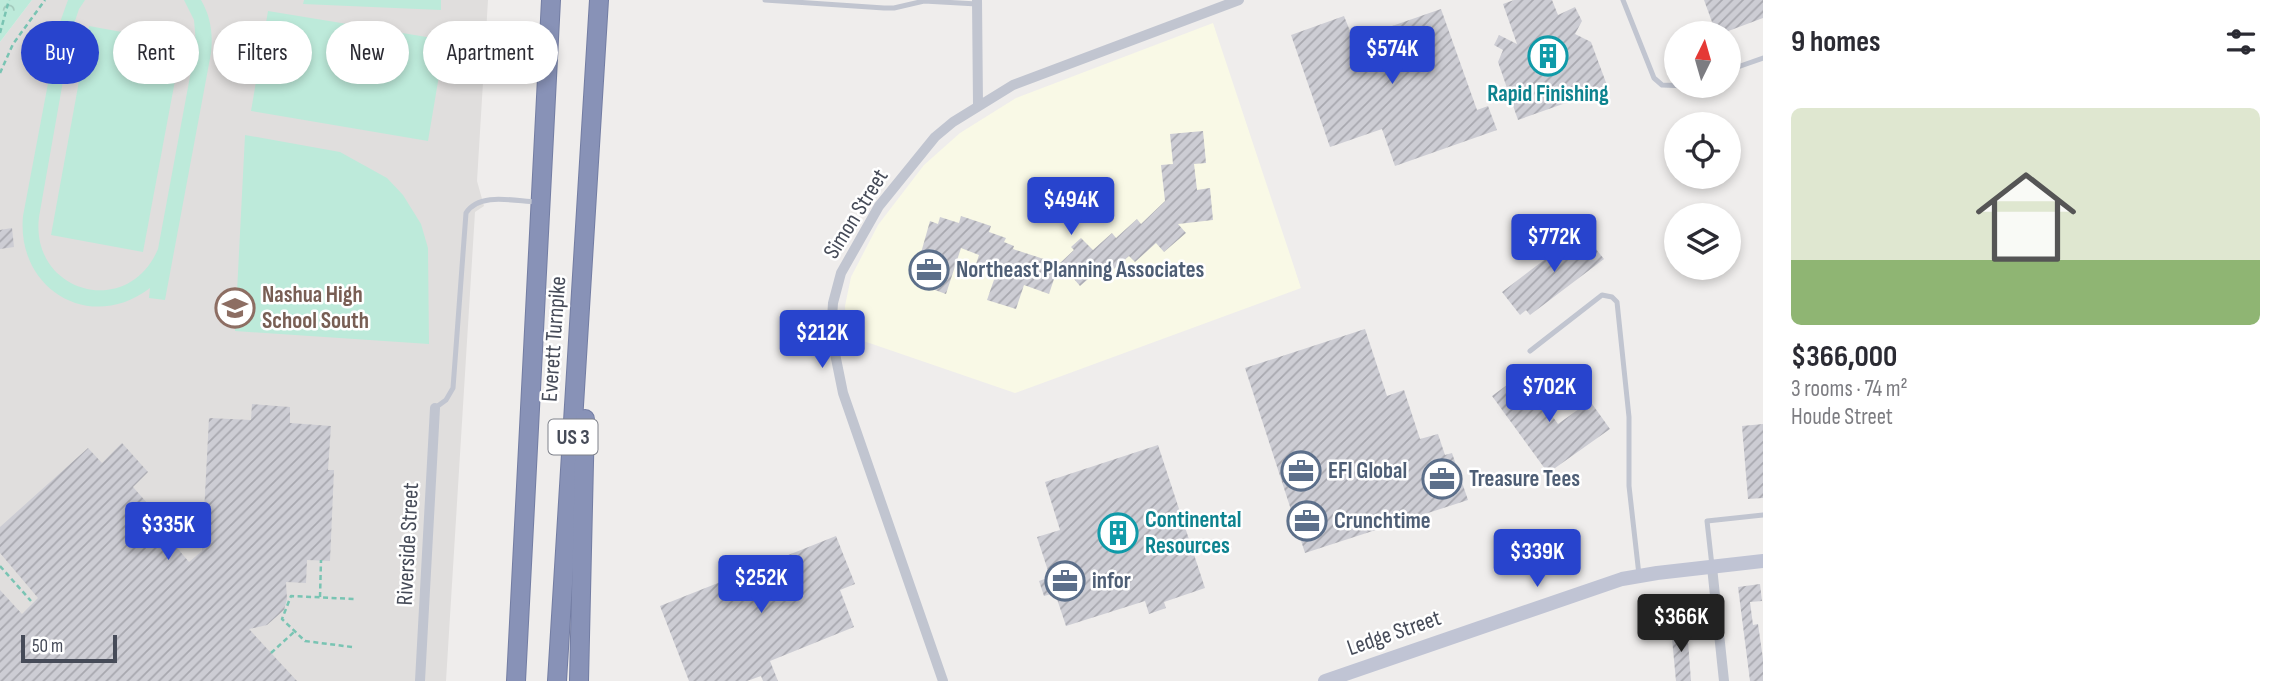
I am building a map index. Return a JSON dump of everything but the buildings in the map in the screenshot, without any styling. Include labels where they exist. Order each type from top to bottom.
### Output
[{"type":"highway","name":"Everett Turnpike","points":[[516,681],[551,0]]},
{"type":"highway","name":"Everett Turnpike","points":[[557,681],[599,0]]},
{"type":"highway","points":[[579,681],[589,193]]},
{"type":"street","name":"Simon Street","points":[[943,681],[843,393],[831,334],[833,303],[841,273],[879,205],[935,137],[953,122],[1013,85],[1239,0]]},
{"type":"street","points":[[977,2],[978,105]]},
{"type":"street","name":"Riverside Street","points":[[420,681],[435,408]]},
{"type":"street","name":"Ledge Street","points":[[1325,681],[1639,575],[1763,561]]},
{"type":"street","points":[[1712,566],[1724,681]]},
{"type":"lane","points":[[765,0],[884,8],[924,0],[977,2]]},
{"type":"lane","points":[[1623,0],[1654,78],[1664,85]]},
{"type":"lane","points":[[1741,66],[1763,58]]},
{"type":"lane","points":[[435,408],[446,400],[453,388],[463,229],[467,211],[482,200],[540,202]]},
{"type":"lane","points":[[1530,351],[1602,295],[1612,297],[1617,302],[1629,417],[1629,486],[1639,575]]},
{"type":"lane","points":[[1712,566],[1707,521],[1763,515]]},
{"type":"path","points":[[0,33],[9,0]]},
{"type":"path","points":[[0,73],[13,44],[45,0]]},
{"type":"path","points":[[320,597],[321,560]]},
{"type":"path","points":[[0,566],[32,601]]},
{"type":"path","points":[[352,646],[305,641],[282,619],[291,596],[355,599]]},
{"type":"path","points":[[271,653],[294,632]]},
{"type":"shaded area","name":"Nashua High School South","points":[[32,0],[488,0],[487,21],[423,21],[423,84],[483,84],[477,181],[484,206],[475,212],[446,681],[0,681],[0,42]]},
{"type":"shaded area","points":[[1213,23],[1301,288],[1015,393],[846,335],[845,306],[851,277],[878,225],[924,165],[960,133],[1016,98]]},
{"type":"green space","points":[[0,0],[32,0],[0,42]]},
{"type":"green space","points":[[68,0],[85,0],[75,21],[60,21]]},
{"type":"green space","points":[[184,0],[201,0],[209,19],[211,53],[165,300],[149,298],[150,288],[127,301],[104,306],[82,305],[61,297],[44,283],[31,265],[24,242],[23,216],[48,84],[62,84],[39,217],[40,243],[50,264],[65,279],[84,288],[105,290],[125,285],[144,271],[158,249],[189,84],[199,84],[199,21],[194,21]]},
{"type":"green space","points":[[304,0],[441,0],[441,10],[303,4]]},
{"type":"green space","points":[[268,11],[329,21],[326,21],[326,84],[409,84],[409,34],[423,36],[423,84],[438,84],[428,141],[251,111],[256,84],[312,84],[312,21],[266,21]]},
{"type":"green space","points":[[99,28],[113,30],[113,84],[174,84],[143,252],[51,235],[78,84],[99,84]]},
{"type":"green space","points":[[245,135],[340,152],[387,178],[403,195],[421,224],[428,248],[429,344],[235,331]]},
{"type":"place","name":"Rapid Finishing","points":[[1548,56]]},
{"type":"place","name":"Northeast Planning Associates","points":[[929,270]]},
{"type":"place","name":"Nashua High School South","points":[[235,308]]},
{"type":"place","name":"EFI Global","points":[[1301,471]]},
{"type":"place","name":"Treasure Tees","points":[[1442,479]]},
{"type":"place","name":"Crunchtime","points":[[1307,521]]},
{"type":"place","name":"Continental Resources","points":[[1118,533]]},
{"type":"place","name":"infor","points":[[1065,581]]}]
